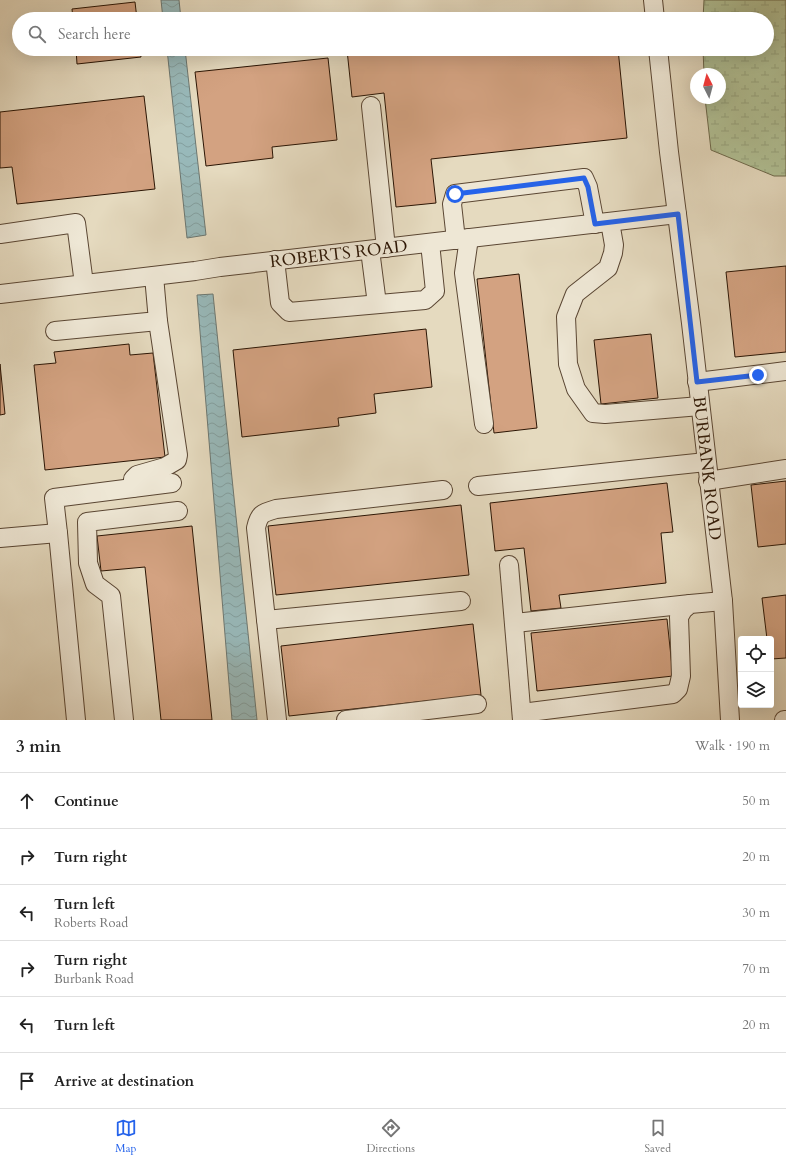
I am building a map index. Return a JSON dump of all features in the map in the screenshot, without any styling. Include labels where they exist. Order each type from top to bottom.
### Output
[{"type":"street","points":[[653,0],[654,12]]},
{"type":"street","name":"BURBANK ROAD","points":[[659,56],[723,601],[730,720]]},
{"type":"street","points":[[371,106],[378,249],[377,304]]},
{"type":"street","points":[[484,424],[464,273],[466,258],[452,204],[455,194],[584,178],[602,223],[614,245],[608,268],[575,294],[566,317],[568,364],[576,389],[593,413],[605,414],[700,406]]},
{"type":"street","name":"ROBERTS ROAD","points":[[0,294],[275,260],[678,214]]},
{"type":"street","points":[[0,234],[76,223],[84,284]]},
{"type":"street","points":[[275,260],[280,303],[289,312],[425,300],[435,291],[430,243]]},
{"type":"street","points":[[133,488],[133,480],[137,475],[165,467],[177,460],[178,455],[158,321],[154,276]]},
{"type":"street","points":[[55,331],[158,321]]},
{"type":"street","points":[[697,382],[786,370]]},
{"type":"street","points":[[478,486],[706,462]]},
{"type":"street","points":[[708,481],[786,468]]},
{"type":"street","points":[[76,720],[54,498],[172,483]]},
{"type":"street","points":[[277,720],[256,528],[258,518],[265,512],[276,509],[443,490]]},
{"type":"street","points":[[124,720],[111,596],[95,584],[88,563],[87,522],[178,511]]},
{"type":"street","points":[[0,538],[58,533]]},
{"type":"street","points":[[509,566],[522,717],[673,694],[678,689],[681,676],[679,617],[683,610],[690,604]]},
{"type":"street","points":[[266,620],[461,601]]},
{"type":"street","points":[[515,623],[723,601]]},
{"type":"street","points":[[346,720],[477,704]]},
{"type":"green space","points":[[704,0],[786,0],[786,176],[774,176],[711,150],[706,104],[726,104],[726,68],[704,68],[703,56],[774,56],[774,12],[703,12]]},
{"type":"water","points":[[161,0],[179,0],[180,12],[162,12]]},
{"type":"water","points":[[168,56],[186,56],[206,235],[187,238]]},
{"type":"water","points":[[213,294],[257,720],[232,720],[197,295]]},
{"type":"building","points":[[135,2],[136,12],[72,12],[72,9]]},
{"type":"building","points":[[76,56],[141,57],[77,64]]},
{"type":"building","points":[[348,56],[619,56],[627,138],[431,159],[436,203],[396,207],[384,93],[352,97]]},
{"type":"building","points":[[328,58],[337,140],[272,147],[273,158],[206,166],[195,72]]},
{"type":"building","points":[[144,96],[155,189],[17,204],[12,167],[0,168],[0,112]]},
{"type":"building","points":[[786,266],[786,352],[735,357],[726,272]]},
{"type":"building","points":[[519,274],[537,428],[494,433],[477,279]]},
{"type":"building","points":[[426,329],[432,387],[374,394],[376,413],[338,418],[339,426],[242,437],[233,350]]},
{"type":"building","points":[[651,334],[658,398],[601,404],[594,340]]},
{"type":"building","points":[[129,344],[130,355],[153,353],[165,457],[45,470],[34,365],[56,363],[54,352]]},
{"type":"building","points":[[0,364],[5,414],[0,415]]},
{"type":"building","points":[[786,481],[786,544],[758,547],[751,485]]},
{"type":"building","points":[[667,483],[673,532],[661,533],[666,583],[559,595],[561,608],[531,611],[524,548],[495,551],[490,503]]},
{"type":"building","points":[[461,505],[469,575],[276,595],[268,526]]},
{"type":"building","points":[[192,526],[212,720],[161,720],[145,567],[101,571],[97,536]]},
{"type":"building","points":[[786,595],[786,658],[774,659],[774,636],[767,636],[762,598]]},
{"type":"building","points":[[667,619],[673,676],[537,691],[531,633]]},
{"type":"building","points":[[473,624],[481,695],[289,716],[281,646]]},
{"type":"route","points":[[455,194],[584,178],[588,187],[595,224],[678,214],[697,382],[758,375]]}]
